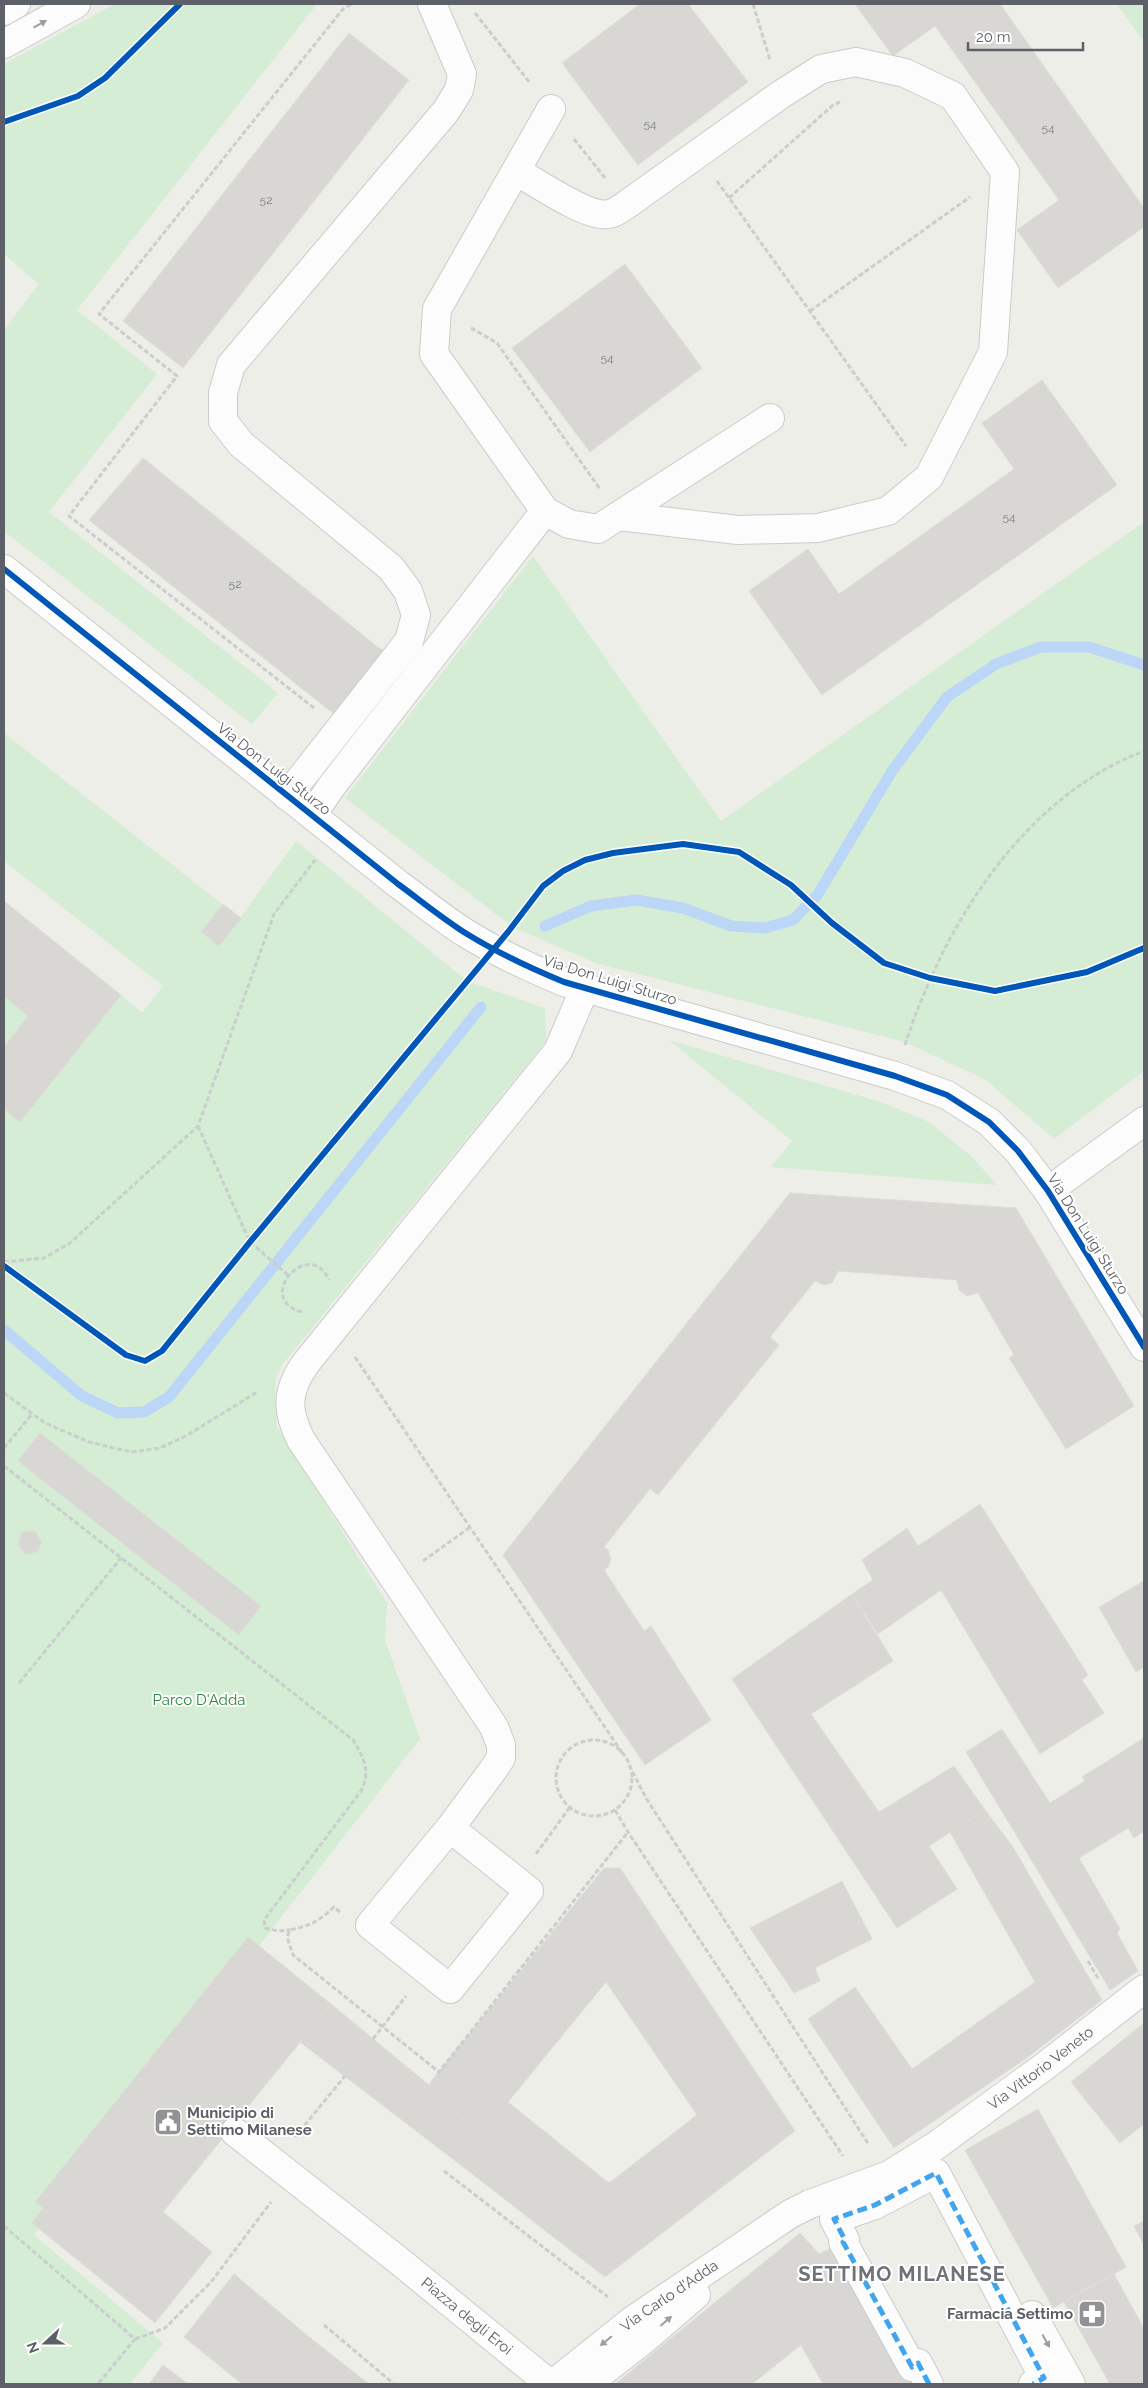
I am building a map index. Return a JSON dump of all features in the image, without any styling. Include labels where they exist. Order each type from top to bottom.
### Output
[{"type":"street","points":[[4,11],[16,4]]},
{"type":"street","points":[[4,44],[76,4]]},
{"type":"street","points":[[287,796],[408,642],[416,615],[408,591],[391,568],[241,444],[224,421],[223,393],[231,365],[446,111],[459,90],[462,74],[432,4]]},
{"type":"street","points":[[516,170],[570,203],[590,211],[608,215],[626,205],[780,95],[821,69],[856,62],[904,73],[953,96],[1005,172],[993,352],[929,477],[888,511],[818,528],[738,530],[619,516]]},
{"type":"street","points":[[551,109],[437,309],[434,354],[544,511],[569,524],[598,529],[770,418]]},
{"type":"street","points":[[312,815],[331,787],[544,511]]},
{"type":"street","name":"Via Don Luigi Sturzo","points":[[4,569],[398,884],[465,932],[523,965],[585,988],[895,1076],[947,1096],[989,1122],[1018,1151],[1048,1190],[1144,1347]]},
{"type":"street","points":[[450,1828],[529,1891],[450,1989],[370,1925],[450,1828],[493,1770],[501,1758],[501,1745],[494,1727],[294,1425],[290,1398],[294,1379],[558,1051],[585,988]]},
{"type":"street","points":[[1048,1190],[1144,1121]]},
{"type":"street","name":"Via Vittorio Veneto","points":[[934,2147],[1045,2066],[1144,1989]]},
{"type":"street","name":"Piazza degli Eroi","points":[[235,2132],[552,2384]]},
{"type":"street","points":[[934,2147],[958,2185],[1071,2384]]},
{"type":"street","name":"Via Carlo d'Adda","points":[[552,2384],[633,2320],[790,2214],[810,2204],[889,2176],[934,2147]]},
{"type":"street","points":[[929,2384],[918,2363],[912,2367],[843,2242],[845,2240],[834,2219],[876,2205],[936,2173],[1044,2378],[1034,2384]]},
{"type":"street","name":"Via Carlo d'Adda","points":[[587,2384],[646,2338],[790,2214]]},
{"type":"path","points":[[753,4],[780,95]]},
{"type":"path","points":[[729,198],[834,105],[841,101]]},
{"type":"path","points":[[698,154],[929,477]]},
{"type":"path","points":[[810,311],[1005,172]]},
{"type":"path","points":[[437,309],[497,343],[619,516]]},
{"type":"path","points":[[895,1076],[930,978],[972,900],[1019,838],[1067,795],[1123,759],[1144,751]]},
{"type":"path","points":[[4,1264],[44,1258],[70,1243],[198,1126],[274,914],[337,834]]},
{"type":"path","points":[[920,975],[939,980]]},
{"type":"path","points":[[198,1126],[250,1242],[288,1274]]},
{"type":"path","points":[[244,1249],[256,1234]]},
{"type":"path","points":[[4,1264],[11,1271]]},
{"type":"path","points":[[308,1313],[300,1312],[287,1304],[283,1289],[288,1274],[301,1266],[317,1267],[328,1278],[330,1286]]},
{"type":"path","points":[[351,1350],[469,1528],[623,1754],[646,1798],[889,2176]]},
{"type":"path","points":[[4,1393],[45,1423],[89,1442],[131,1452],[160,1448],[186,1436],[275,1382],[294,1379]]},
{"type":"path","points":[[4,1448],[32,1414]]},
{"type":"path","points":[[4,1466],[353,1740],[362,1754],[366,1766],[367,1780],[361,1791],[264,1920],[264,1928],[268,1930],[290,1930]]},
{"type":"path","points":[[396,1581],[469,1528]]},
{"type":"path","points":[[19,1683],[121,1558]]},
{"type":"path","points":[[623,1754],[613,1746],[602,1741],[589,1740],[577,1744],[567,1751],[560,1762],[556,1774],[561,1798],[580,1814],[604,1815],[615,1810],[624,1801],[630,1790],[629,1765]]},
{"type":"path","points":[[516,1881],[570,1807]]},
{"type":"path","points":[[615,1810],[863,2186]]},
{"type":"path","points":[[373,2039],[426,1970]]},
{"type":"path","points":[[98,2384],[134,2339],[165,2328],[211,2282],[344,2076]]},
{"type":"path","points":[[444,2171],[619,2306],[633,2320]]},
{"type":"path","points":[[4,2226],[134,2339]]},
{"type":"path","points":[[324,2325],[394,2384]]},
{"type":"green space","points":[[115,4],[317,4],[77,310],[157,374],[49,512],[278,693],[252,724],[4,531],[4,330],[39,284],[4,254],[4,64]]},
{"type":"green space","points":[[1117,4],[1144,4],[1144,42]]},
{"type":"green space","points":[[1144,522],[1144,1071],[1054,1139],[986,1080],[905,1042],[595,963],[513,927],[345,798],[533,556],[721,821]]},
{"type":"green space","name":"Parco D'Adda","points":[[4,733],[240,918],[296,841],[467,981],[545,1008],[546,1041],[282,1365],[275,1381],[277,1427],[387,1603],[385,1640],[420,1739],[34,2235],[163,2343],[130,2384],[4,2384],[4,1109],[20,1121],[121,995],[142,1013],[163,986],[4,861]]},
{"type":"green space","points":[[4,996],[28,1016],[4,1047]]},
{"type":"green space","points":[[669,1040],[881,1102],[929,1122],[972,1157],[997,1185],[771,1167],[792,1141]]},
{"type":"building","points":[[640,4],[688,4],[748,82],[638,165],[562,63]]},
{"type":"building","points":[[855,4],[1000,4],[1144,208],[1144,227],[1058,288],[1017,230],[1059,200],[935,26],[893,56]]},
{"type":"building","points":[[349,33],[409,80],[183,368],[123,321]]},
{"type":"building","points":[[625,264],[702,368],[590,452],[512,348]]},
{"type":"building","points":[[1042,380],[1117,485],[822,695],[749,591],[808,549],[839,594],[1014,469],[982,423]]},
{"type":"building","points":[[143,458],[379,648],[389,652],[338,717],[89,520]]},
{"type":"building","points":[[4,901],[121,995],[20,1122],[4,1109],[4,1047],[28,1016],[4,996]]},
{"type":"building","points":[[223,904],[241,918],[219,946],[201,932]]},
{"type":"building","points":[[790,1193],[1016,1208],[1134,1406],[1066,1449],[1009,1358],[1014,1355],[978,1293],[967,1296],[959,1290],[957,1280],[838,1271],[832,1283],[824,1285],[815,1281],[770,1337],[779,1345],[658,1495],[650,1489],[604,1547],[608,1550],[611,1559],[608,1567],[604,1570],[644,1631],[651,1626],[711,1720],[645,1765],[503,1555]]},
{"type":"building","points":[[40,1433],[261,1606],[239,1635],[18,1461]]},
{"type":"building","points":[[980,1504],[1088,1675],[1082,1680],[1104,1713],[1040,1754],[941,1590],[878,1634],[852,1594],[873,1580],[862,1560],[907,1528],[918,1546]]},
{"type":"building","points":[[35,1531],[42,1542],[37,1552],[25,1554],[18,1544],[22,1532]]},
{"type":"building","points":[[1144,1581],[1144,1667],[1136,1672],[1099,1607]]},
{"type":"building","points":[[852,1594],[893,1661],[811,1714],[879,1812],[954,1766],[985,1810],[929,1846],[957,1889],[897,1928],[732,1679]]},
{"type":"building","points":[[1002,1729],[1050,1803],[1085,1781],[1082,1777],[1144,1738],[1144,1831],[1134,1838],[1128,1828],[1079,1858],[1120,1929],[1117,1933],[1138,1971],[1110,1990],[966,1752]]},
{"type":"building","points":[[985,1810],[1013,1847],[1102,2000],[1028,2057],[894,2148],[808,2019],[855,1987],[912,2069],[1035,1982],[950,1832]]},
{"type":"building","points":[[604,1868],[620,1868],[795,2131],[605,2277],[462,2166],[483,2135],[437,2097],[443,2087],[433,2079]],"holes":[[[606,1982],[697,2115],[609,2183],[508,2102]]]},
{"type":"building","points":[[842,1881],[872,1939],[815,1968],[820,1981],[794,1993],[750,1928]]},
{"type":"building","name":"Municipio di Settimo Milanese","points":[[248,1937],[331,2004],[163,2212],[212,2252],[155,2323],[32,2223],[43,2208],[35,2202]]},
{"type":"building","points":[[331,2004],[429,2085],[433,2079],[443,2087],[437,2097],[483,2135],[462,2166],[300,2042]]},
{"type":"building","points":[[1144,2023],[1144,2124],[1120,2143],[1071,2082]]},
{"type":"building","points":[[1038,2109],[1126,2267],[1053,2308],[965,2150]]},
{"type":"building","points":[[1144,2221],[1144,2245],[1134,2226]]},
{"type":"building","points":[[800,2233],[819,2254],[843,2242],[912,2367],[889,2384],[823,2384],[801,2345],[752,2384],[615,2384]]},
{"type":"building","points":[[234,2274],[369,2384],[242,2384],[184,2337]]},
{"type":"building","points":[[1114,2274],[1144,2329],[1144,2384],[1110,2384],[1064,2302]]},
{"type":"building","points":[[163,2365],[188,2384],[149,2384]]},
{"type":"building","points":[[912,2367],[929,2384],[889,2384]]},
{"type":"waterway","points":[[545,926],[591,906],[636,900],[683,908],[731,926],[765,928],[793,920],[818,894],[892,771],[947,697],[996,664],[1041,647],[1089,647],[1144,665]]},
{"type":"waterway","points":[[4,1330],[82,1396],[118,1413],[144,1412],[169,1397],[481,1007]]},
{"type":"marked path","points":[[929,2384],[918,2363],[912,2367],[843,2242],[845,2240],[834,2219],[875,2205],[936,2173],[1044,2378],[1033,2384]]},
{"type":"cycle path","points":[[4,122],[78,96],[105,78],[180,4]]},
{"type":"cycle path","points":[[4,569],[398,884],[449,922],[479,941],[514,960],[564,982],[895,1076],[947,1095],[989,1122],[1018,1151],[1048,1191],[1144,1347]]},
{"type":"cycle path","points":[[4,1266],[126,1355],[145,1361],[162,1351],[250,1242],[508,932],[543,886],[563,871],[585,860],[613,853],[683,844],[739,852],[791,885],[832,923],[884,963],[930,978],[995,991],[1087,972],[1144,948]]},
{"type":"place","name":"Municipio di Settimo Milanese","points":[[168,2122]]},
{"type":"place","name":"Farmacia Settimo","points":[[1092,2314]]},
{"type":"district","name":"SETTIMO MILANESE","points":[[902,2274]]}]
